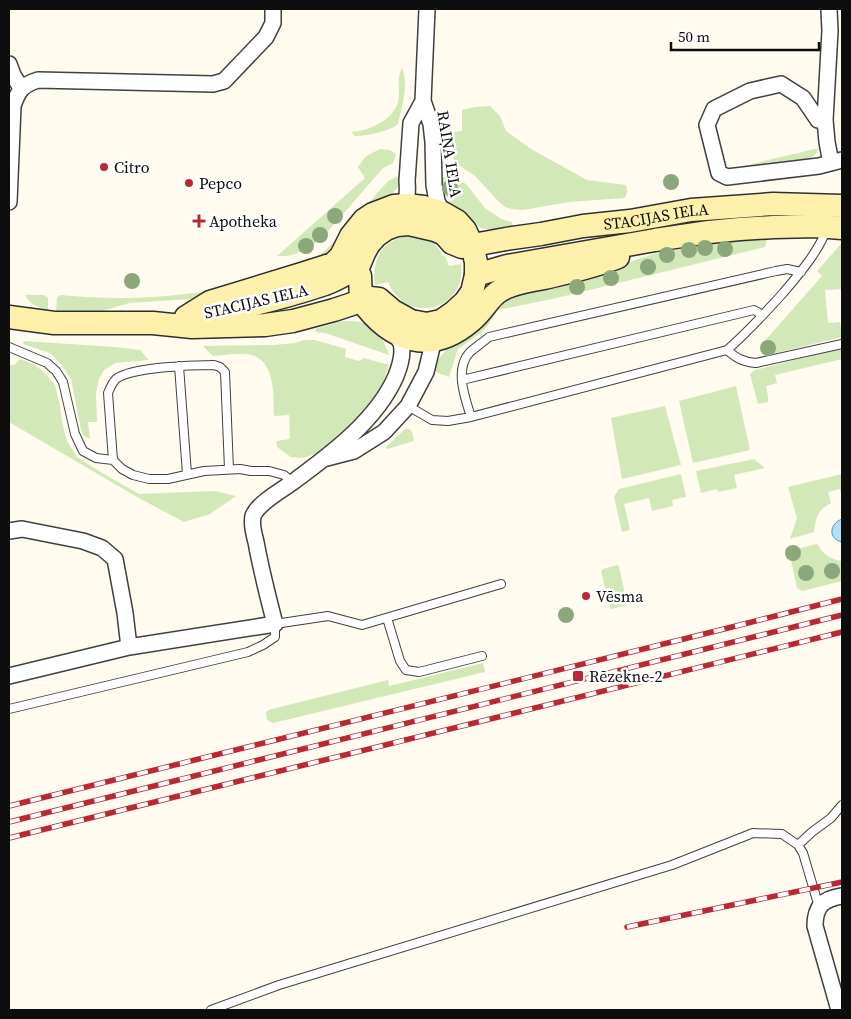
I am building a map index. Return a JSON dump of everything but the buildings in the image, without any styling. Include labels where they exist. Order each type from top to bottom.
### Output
[{"type":"main road","name":"STACIJAS IELA","points":[[401,215],[409,224],[435,230],[444,234],[452,243],[462,247],[506,238],[630,221],[691,210],[773,204],[842,206]]},
{"type":"main road","points":[[186,317],[210,302],[332,264],[341,256],[364,220],[373,214],[394,206],[401,215]]},
{"type":"main road","points":[[424,207],[443,213],[457,221],[465,230],[472,245],[476,262],[476,275],[472,292],[438,330],[420,341],[407,338],[385,327],[368,311],[361,300],[360,276],[357,270],[368,244],[401,215],[424,207]]},
{"type":"main road","name":"STACIJAS IELA","points":[[476,275],[507,266],[655,240],[740,229],[835,227]]},
{"type":"main road","points":[[438,330],[444,338],[455,333],[480,313],[490,298],[510,286],[574,271],[615,258],[632,252],[655,240]]},
{"type":"main road","name":"STACIJAS IELA","points":[[153,323],[258,304],[326,284],[357,270]]},
{"type":"main road","name":"STACIJAS IELA","points":[[9,317],[54,323],[153,323],[192,327],[265,325],[334,310],[370,298],[380,299],[411,321],[427,324],[438,330]]},
{"type":"street","points":[[9,202],[13,106],[16,95],[21,88],[38,80],[213,84],[224,81],[266,36],[273,23],[273,9]]},
{"type":"street","name":"RAIŅA IELA","points":[[427,9],[423,101],[431,124],[434,142],[434,185],[437,201],[443,213]]},
{"type":"street","points":[[824,120],[818,120],[803,98],[781,84],[750,91],[714,110],[707,125],[719,173],[727,178],[837,162],[827,142],[824,120],[830,31],[829,9]]},
{"type":"street","points":[[9,64],[17,84],[21,88]]},
{"type":"street","name":"RAIŅA IELA","points":[[401,215],[411,123],[423,101]]},
{"type":"street","points":[[323,460],[354,451],[384,432],[408,406],[426,372],[438,330]]},
{"type":"street","points":[[9,676],[129,647],[275,624],[252,522],[254,514],[260,506],[323,460],[375,411],[393,384],[401,364],[401,344],[395,333]]},
{"type":"street","points":[[9,531],[22,529],[83,541],[102,548],[115,558],[129,647]]},
{"type":"street","points":[[839,1010],[815,926],[815,917],[819,907],[824,902],[842,896]]},
{"type":"lane","points":[[408,406],[432,420],[448,421],[471,417],[727,350],[763,315],[801,272],[824,238],[835,227]]},
{"type":"lane","points":[[471,417],[463,392],[463,368],[469,353],[489,337],[776,271],[788,269],[801,272]]},
{"type":"lane","points":[[462,380],[754,310],[763,315]]},
{"type":"lane","points":[[727,350],[736,358],[756,363],[842,344]]},
{"type":"lane","points":[[9,347],[47,363],[56,371],[62,382],[75,434],[82,451],[96,458],[113,460],[122,469],[134,476],[149,479],[168,479],[204,471],[240,469],[269,471],[284,476],[292,482]]},
{"type":"lane","points":[[113,460],[108,393],[111,385],[117,379],[145,370],[179,366],[214,365],[220,367],[225,372],[229,469]]},
{"type":"lane","points":[[179,366],[187,474]]},
{"type":"lane","points":[[9,709],[248,652],[274,637],[275,624],[328,616],[362,625],[501,584]]},
{"type":"lane","points":[[387,618],[400,661],[406,670],[420,672],[482,656]]},
{"type":"lane","points":[[798,845],[831,818],[842,805]]},
{"type":"lane","points":[[211,1010],[279,985],[672,865],[754,834],[782,834],[798,845],[803,853],[819,907]]},
{"type":"green space","points":[[402,67],[405,88],[398,124],[395,127],[378,133],[355,136],[351,132],[372,127],[391,114],[399,99],[399,77]]},
{"type":"green space","points":[[490,106],[500,116],[506,131],[531,149],[587,180],[626,185],[627,192],[624,198],[569,202],[523,210],[505,207],[475,176],[457,164],[453,158],[451,133],[462,131],[462,110]]},
{"type":"green space","points":[[819,148],[815,155],[808,159],[731,169]]},
{"type":"green space","points":[[380,149],[390,150],[396,154],[393,163],[383,168],[324,236],[308,248],[290,255],[277,256],[365,178],[358,167],[366,156]]},
{"type":"green space","points":[[403,175],[393,193],[326,256],[314,260],[329,247],[388,181]]},
{"type":"green space","points":[[451,176],[466,184],[485,208],[501,219],[512,222],[513,226],[485,229],[464,217],[449,201],[443,189],[443,177]]},
{"type":"green space","points":[[769,233],[765,247],[557,298],[498,310],[483,331],[458,349],[449,377],[434,371],[438,360],[445,351],[508,295],[618,266],[700,238]]},
{"type":"green space","points":[[410,236],[419,237],[433,243],[442,255],[445,256],[449,266],[461,264],[460,280],[455,293],[445,302],[434,307],[421,308],[408,304],[397,296],[388,282],[375,285],[375,267],[381,252],[393,241]]},
{"type":"green space","points":[[842,243],[842,289],[825,290],[828,323],[840,322],[842,337],[767,355],[763,353],[761,350],[762,344],[822,276],[817,271]]},
{"type":"green space","points":[[208,291],[209,294],[190,299],[129,303],[88,313],[56,312],[57,298],[60,295],[134,298]]},
{"type":"green space","points":[[25,295],[44,295],[48,298],[48,310],[35,305]]},
{"type":"green space","points":[[342,321],[361,322],[368,325],[383,340],[389,355],[325,333],[316,332],[315,329]]},
{"type":"green space","points":[[315,340],[346,349],[345,357],[359,361],[364,358],[389,365],[383,383],[368,409],[355,424],[322,452],[302,458],[291,457],[277,447],[276,441],[290,439],[289,415],[274,416],[272,381],[269,372],[260,359],[248,354],[213,356],[203,346],[274,345]]},
{"type":"green space","points":[[24,341],[140,350],[149,360],[115,363],[104,370],[99,379],[96,393],[97,422],[88,422],[90,439],[84,436],[81,430],[71,379],[61,364],[50,353],[23,344]]},
{"type":"green space","points":[[842,348],[842,359],[775,375],[777,383],[766,386],[768,402],[758,404],[750,374],[755,370]]},
{"type":"green space","points":[[20,359],[33,364],[44,372],[55,385],[67,441],[77,457],[139,494],[215,491],[236,496],[210,514],[184,522],[137,497],[9,422],[9,365],[14,365]]},
{"type":"green space","points":[[736,386],[750,450],[693,463],[679,401]]},
{"type":"green space","points":[[665,406],[681,465],[622,479],[611,418]]},
{"type":"green space","points":[[405,429],[409,429],[412,432],[414,441],[385,448]]},
{"type":"green space","points":[[754,459],[765,468],[734,475],[737,488],[718,492],[717,489],[701,493],[696,471]]},
{"type":"green space","points":[[681,474],[686,497],[672,500],[673,506],[652,511],[649,498],[624,504],[630,530],[622,532],[614,497],[619,489]]},
{"type":"green space","points":[[842,474],[842,498],[840,489],[828,492],[831,503],[818,515],[814,532],[790,539],[797,518],[788,487]]},
{"type":"green space","points":[[817,544],[828,556],[842,561],[842,581],[802,591],[797,588],[789,551]]},
{"type":"green space","points":[[617,565],[627,605],[612,609],[610,608],[601,571]]},
{"type":"green space","points":[[483,663],[485,672],[273,723],[267,720],[266,713],[268,710],[388,680],[389,686]]},
{"type":"water","points":[[842,519],[842,542],[834,538],[832,531],[835,524]]},
{"type":"railway","points":[[9,806],[842,599]]},
{"type":"railway","points":[[9,822],[842,615]]},
{"type":"railway","points":[[9,838],[842,632]]},
{"type":"railway","points":[[627,927],[842,882]]},
{"type":"place","name":"Citro","points":[[104,167]]},
{"type":"place","name":"Pepco","points":[[189,183]]},
{"type":"place","name":"Apotheka","points":[[199,221]]},
{"type":"place","name":"Vēsma","points":[[586,596]]},
{"type":"place","name":"Rēzekne-2","points":[[578,676]]}]
